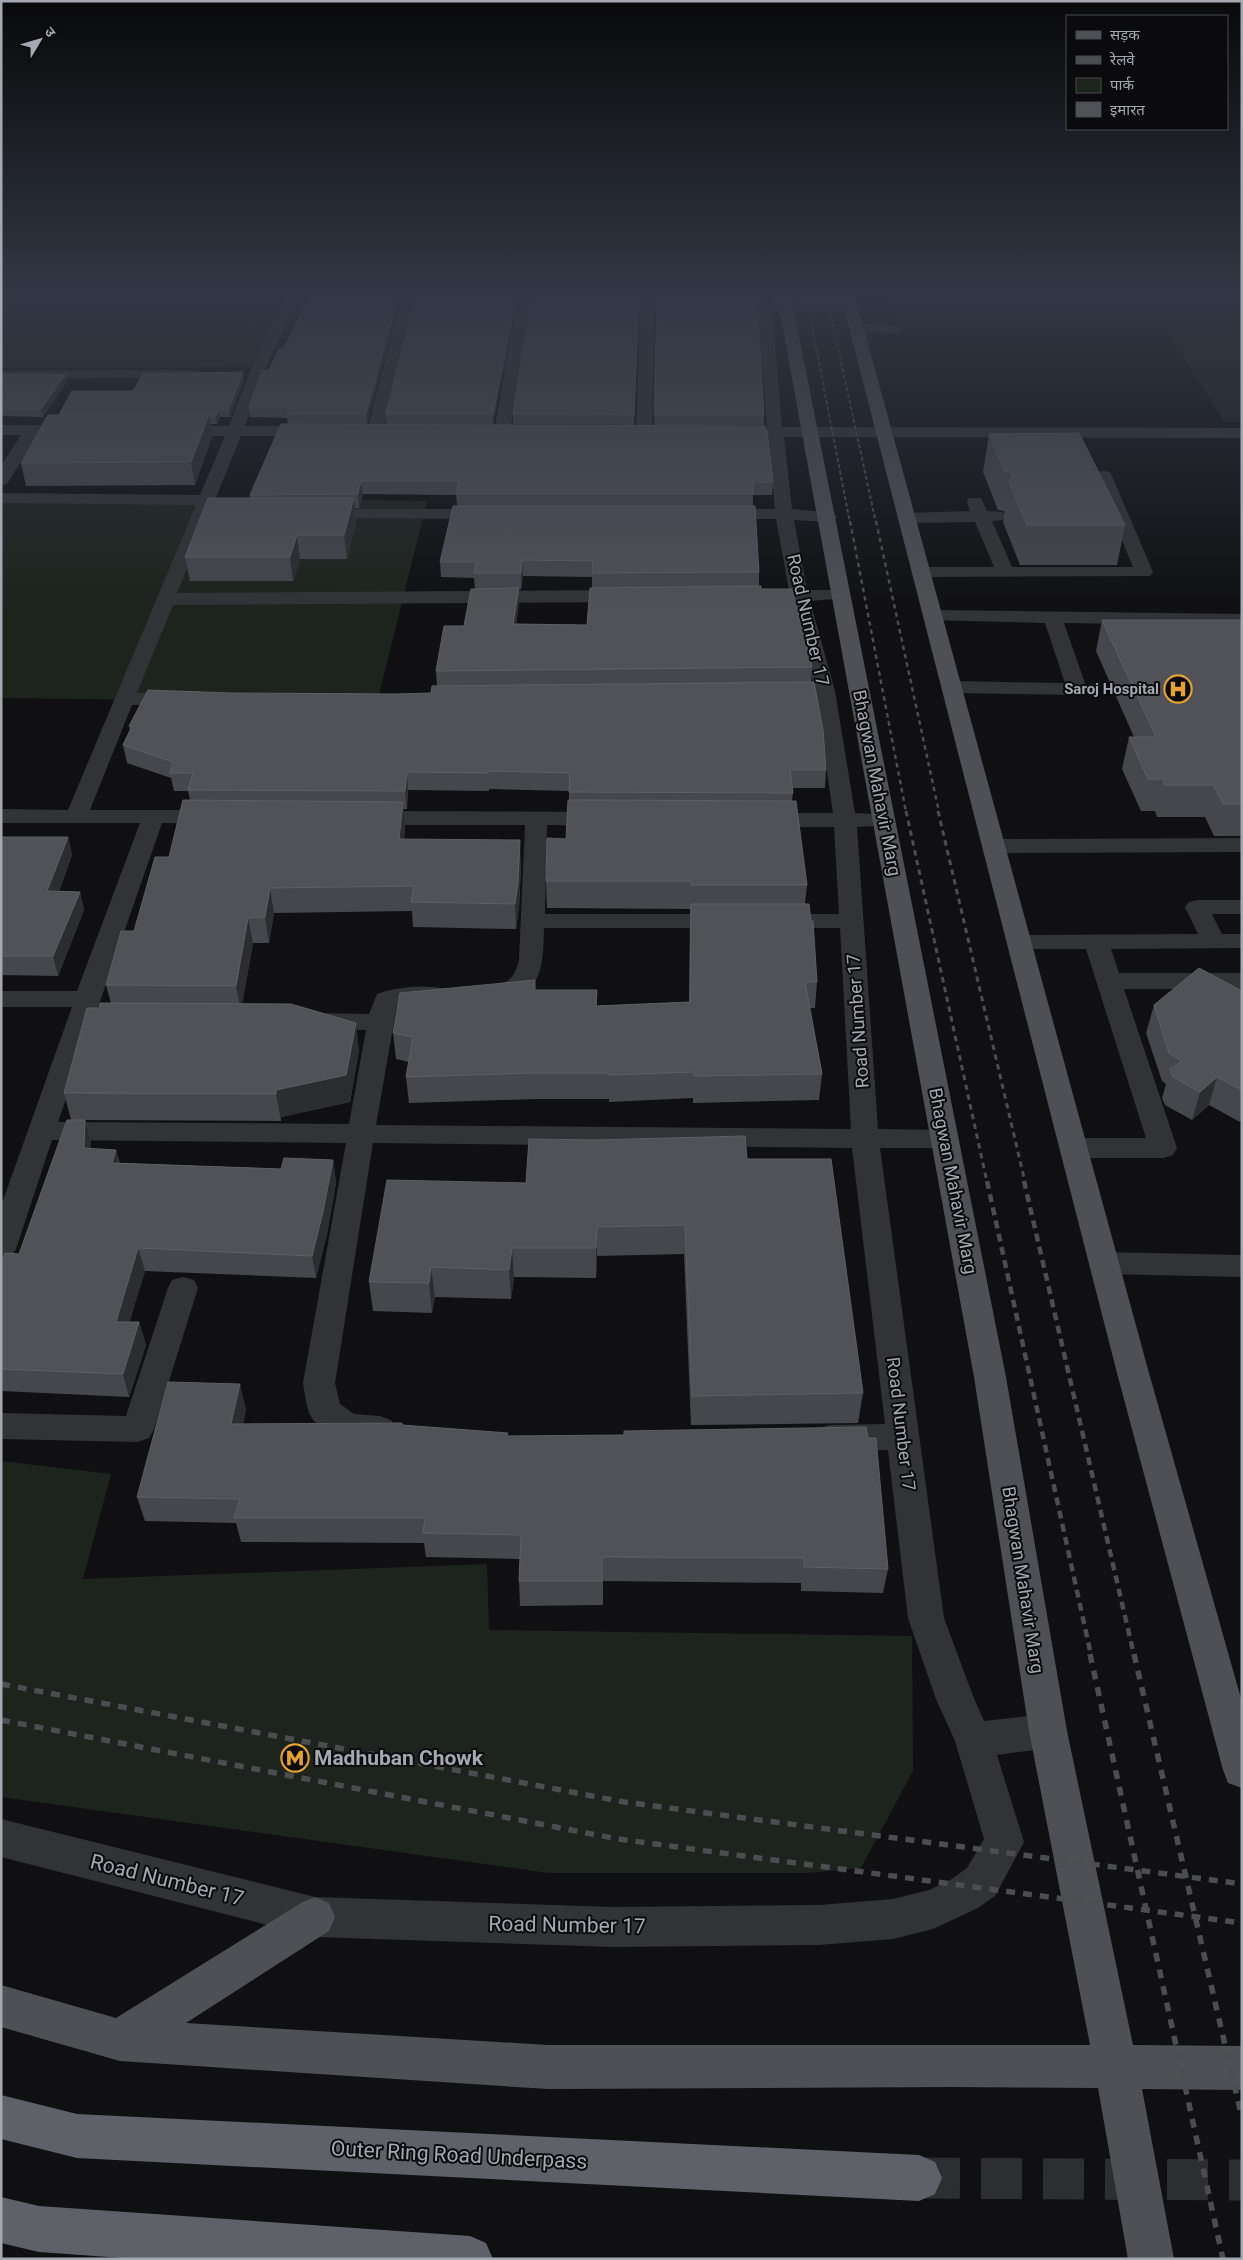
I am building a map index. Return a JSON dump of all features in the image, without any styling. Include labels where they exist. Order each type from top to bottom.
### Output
[{"type":"highway","name":"Outer Ring Road Underpass","points":[[1,2117],[77,2136],[919,2178]]},
{"type":"highway","points":[[1,2220],[39,2229],[470,2259]]},
{"type":"main road","name":"Bhagwan Mahavir Marg","points":[[804,401],[828,517],[990,1377],[1048,1731],[1116,2067],[1151,2259]]},
{"type":"main road","points":[[876,401],[1104,1263],[1230,1689],[1240,1759]]},
{"type":"main road","points":[[120,2040],[315,1917]]},
{"type":"main road","points":[[1,2006],[120,2040],[548,2067],[1242,2068]]},
{"type":"street","points":[[76,816],[166,599],[209,510],[246,401]]},
{"type":"street","points":[[375,431],[382,401]]},
{"type":"street","points":[[502,432],[507,401]]},
{"type":"street","points":[[644,432],[645,401]]},
{"type":"street","name":"Road Number 17","points":[[1,1838],[315,1917],[613,1927],[819,1925],[893,1919],[933,1909],[964,1894],[981,1882],[1004,1842],[974,1740],[955,1699],[926,1618],[865,1138],[845,821],[817,692],[784,514],[773,401]]},
{"type":"street","points":[[1,430],[90,430]]},
{"type":"street","points":[[1,480],[32,430]]},
{"type":"street","points":[[158,431],[335,431]]},
{"type":"street","points":[[355,431],[394,431]]},
{"type":"street","points":[[482,432],[521,432]]},
{"type":"street","points":[[625,432],[663,432]]},
{"type":"street","points":[[737,432],[1242,433]]},
{"type":"street","points":[[921,572],[1144,572],[1111,516],[1104,476]]},
{"type":"street","points":[[1,498],[209,510]]},
{"type":"street","points":[[974,500],[988,516],[1005,572]]},
{"type":"street","points":[[297,514],[504,514]]},
{"type":"street","points":[[701,514],[784,514],[828,517]]},
{"type":"street","points":[[907,518],[988,516]]},
{"type":"street","points":[[763,596],[841,594]]},
{"type":"street","points":[[166,599],[644,596]]},
{"type":"street","points":[[933,616],[1242,620]]},
{"type":"street","points":[[952,687],[1077,689],[1052,617]]},
{"type":"street","points":[[817,692],[860,691]]},
{"type":"street","points":[[124,699],[196,698]]},
{"type":"street","points":[[1,816],[242,817]]},
{"type":"street","points":[[1,1249],[42,1131],[89,1013],[153,817]]},
{"type":"street","points":[[350,818],[626,819]]},
{"type":"street","points":[[406,1432],[347,1426],[325,1411],[319,1383],[362,1134],[379,1022],[386,1000],[394,997],[505,993],[519,987],[528,977],[531,960],[532,921],[516,852],[498,818]]},
{"type":"street","points":[[516,852],[536,819]]},
{"type":"street","points":[[735,820],[884,820]]},
{"type":"street","points":[[994,846],[1242,845]]},
{"type":"street","points":[[1213,941],[1197,907],[1242,907]]},
{"type":"street","points":[[532,921],[852,921]]},
{"type":"street","points":[[1074,1148],[1163,1148],[1096,941]]},
{"type":"street","points":[[1019,942],[1242,941]]},
{"type":"street","points":[[1108,981],[1242,981]]},
{"type":"street","points":[[1,999],[89,1013]]},
{"type":"street","points":[[289,1021],[379,1022]]},
{"type":"street","points":[[42,1131],[944,1139]]},
{"type":"street","points":[[1104,1263],[1242,1266]]},
{"type":"street","points":[[1,1426],[138,1429],[183,1288]]},
{"type":"street","points":[[798,1439],[903,1437]]},
{"type":"street","points":[[974,1740],[1048,1731]]},
{"type":"green space","points":[[1212,401],[1242,401],[1242,422],[1225,422]]},
{"type":"green space","points":[[4,496],[427,501],[377,703],[1,698],[1,500]]},
{"type":"green space","points":[[1,1461],[111,1474],[83,1579],[487,1564],[489,1630],[912,1636],[913,1771],[861,1868],[807,1873],[549,1873],[1,1797]]},
{"type":"building","points":[[1,401],[46,401],[41,409],[1,409]]},
{"type":"building","points":[[66,401],[232,401],[229,409],[218,409],[216,416],[59,415]]},
{"type":"building","points":[[251,401],[369,401],[366,414],[287,414],[289,408],[249,408]]},
{"type":"building","points":[[389,401],[495,401],[493,414],[386,414]]},
{"type":"building","points":[[515,401],[635,401],[634,415],[513,414]]},
{"type":"building","points":[[654,401],[763,401],[764,415],[654,415]]},
{"type":"building","points":[[48,415],[209,415],[191,462],[21,463]]},
{"type":"building","points":[[281,424],[765,426],[773,482],[753,482],[753,494],[456,494],[459,481],[361,481],[358,494],[250,495]]},
{"type":"building","points":[[1079,433],[1125,525],[1027,525],[1009,482],[1013,475],[1004,471],[989,434]]},
{"type":"building","points":[[208,498],[354,498],[344,535],[297,535],[290,557],[185,557]]},
{"type":"building","points":[[453,506],[755,506],[759,572],[592,573],[593,561],[522,560],[521,573],[474,573],[476,562],[440,562]]},
{"type":"building","points":[[761,586],[761,589],[792,589],[812,667],[436,671],[444,626],[464,626],[471,589],[519,588],[513,624],[587,625],[590,588]]},
{"type":"building","points":[[1102,620],[1242,620],[1242,804],[1223,804],[1213,785],[1165,785],[1163,779],[1148,779],[1129,737],[1156,737]]},
{"type":"building","points":[[814,682],[823,730],[826,770],[790,770],[793,793],[569,792],[570,773],[488,771],[488,773],[407,772],[405,791],[188,790],[193,773],[170,773],[173,762],[123,745],[132,726],[129,726],[148,690],[231,693],[397,694],[431,693],[432,686]]},
{"type":"building","points":[[183,800],[403,802],[399,839],[520,840],[515,904],[411,902],[414,886],[270,888],[265,917],[248,918],[236,986],[106,985],[121,931],[134,931],[155,857],[169,857]]},
{"type":"building","points":[[568,800],[796,801],[807,885],[691,885],[691,881],[546,881],[547,838],[566,839]]},
{"type":"building","points":[[1,837],[68,837],[47,891],[80,892],[53,956],[1,956]]},
{"type":"building","points":[[691,904],[809,904],[811,921],[813,921],[817,982],[805,982],[822,1074],[694,1076],[694,1072],[609,1075],[609,1073],[534,1073],[406,1077],[413,1037],[393,1033],[400,993],[535,980],[535,990],[597,990],[596,1006],[690,1002]]},
{"type":"building","points":[[1199,968],[1242,991],[1242,1090],[1217,1077],[1200,1092],[1173,1077],[1170,1069],[1182,1061],[1169,1053],[1154,1005]]},
{"type":"building","points":[[100,1003],[291,1004],[356,1023],[346,1075],[276,1090],[276,1094],[64,1093],[87,1008],[99,1008]]},
{"type":"building","points":[[67,1120],[85,1120],[84,1148],[116,1150],[112,1163],[281,1169],[284,1158],[333,1160],[312,1256],[138,1248],[116,1322],[139,1322],[123,1374],[1,1369],[1,1263],[5,1253],[19,1254]]},
{"type":"building","points":[[745,1136],[747,1159],[831,1159],[863,1393],[692,1396],[685,1225],[597,1227],[596,1248],[512,1248],[509,1270],[431,1267],[429,1283],[369,1282],[387,1180],[526,1183],[529,1139],[594,1140]]},
{"type":"building","points":[[168,1382],[240,1384],[231,1424],[402,1423],[402,1425],[508,1433],[507,1436],[624,1435],[624,1431],[866,1427],[868,1438],[876,1438],[888,1569],[804,1567],[804,1558],[602,1557],[602,1581],[519,1581],[521,1535],[423,1533],[425,1518],[234,1518],[240,1499],[137,1497]]},
{"type":"tunnel","points":[[919,2178],[1242,2180]]},
{"type":"railway","points":[[826,401],[850,523]]},
{"type":"railway","points":[[850,401],[876,523]]},
{"type":"railway","points":[[850,521],[906,812]]},
{"type":"railway","points":[[876,521],[939,812]]},
{"type":"railway","points":[[906,811],[987,1182]]},
{"type":"railway","points":[[938,811],[1025,1182]]},
{"type":"railway","points":[[987,1181],[1091,1655]]},
{"type":"railway","points":[[1024,1181],[1134,1655]]},
{"type":"railway","points":[[1090,1654],[1138,1870]]},
{"type":"railway","points":[[1134,1654],[1186,1877]]},
{"type":"railway","points":[[1,1684],[624,1802],[1138,1870]]},
{"type":"railway","points":[[1,1720],[618,1839],[1146,1910]]},
{"type":"railway","points":[[1138,1870],[1186,1877]]},
{"type":"railway","points":[[1138,1870],[1146,1910]]},
{"type":"railway","points":[[1186,1877],[1242,1884]]},
{"type":"railway","points":[[1186,1877],[1195,1917]]},
{"type":"railway","points":[[1146,1910],[1195,1917]]},
{"type":"railway","points":[[1146,1910],[1223,2259]]},
{"type":"railway","points":[[1195,1917],[1242,1923]]},
{"type":"railway","points":[[1195,1917],[1242,2118]]},
{"type":"place","name":"Saroj Hospital","points":[[1178,689]]},
{"type":"place","name":"Madhuban Chowk","points":[[295,1758]]}]
